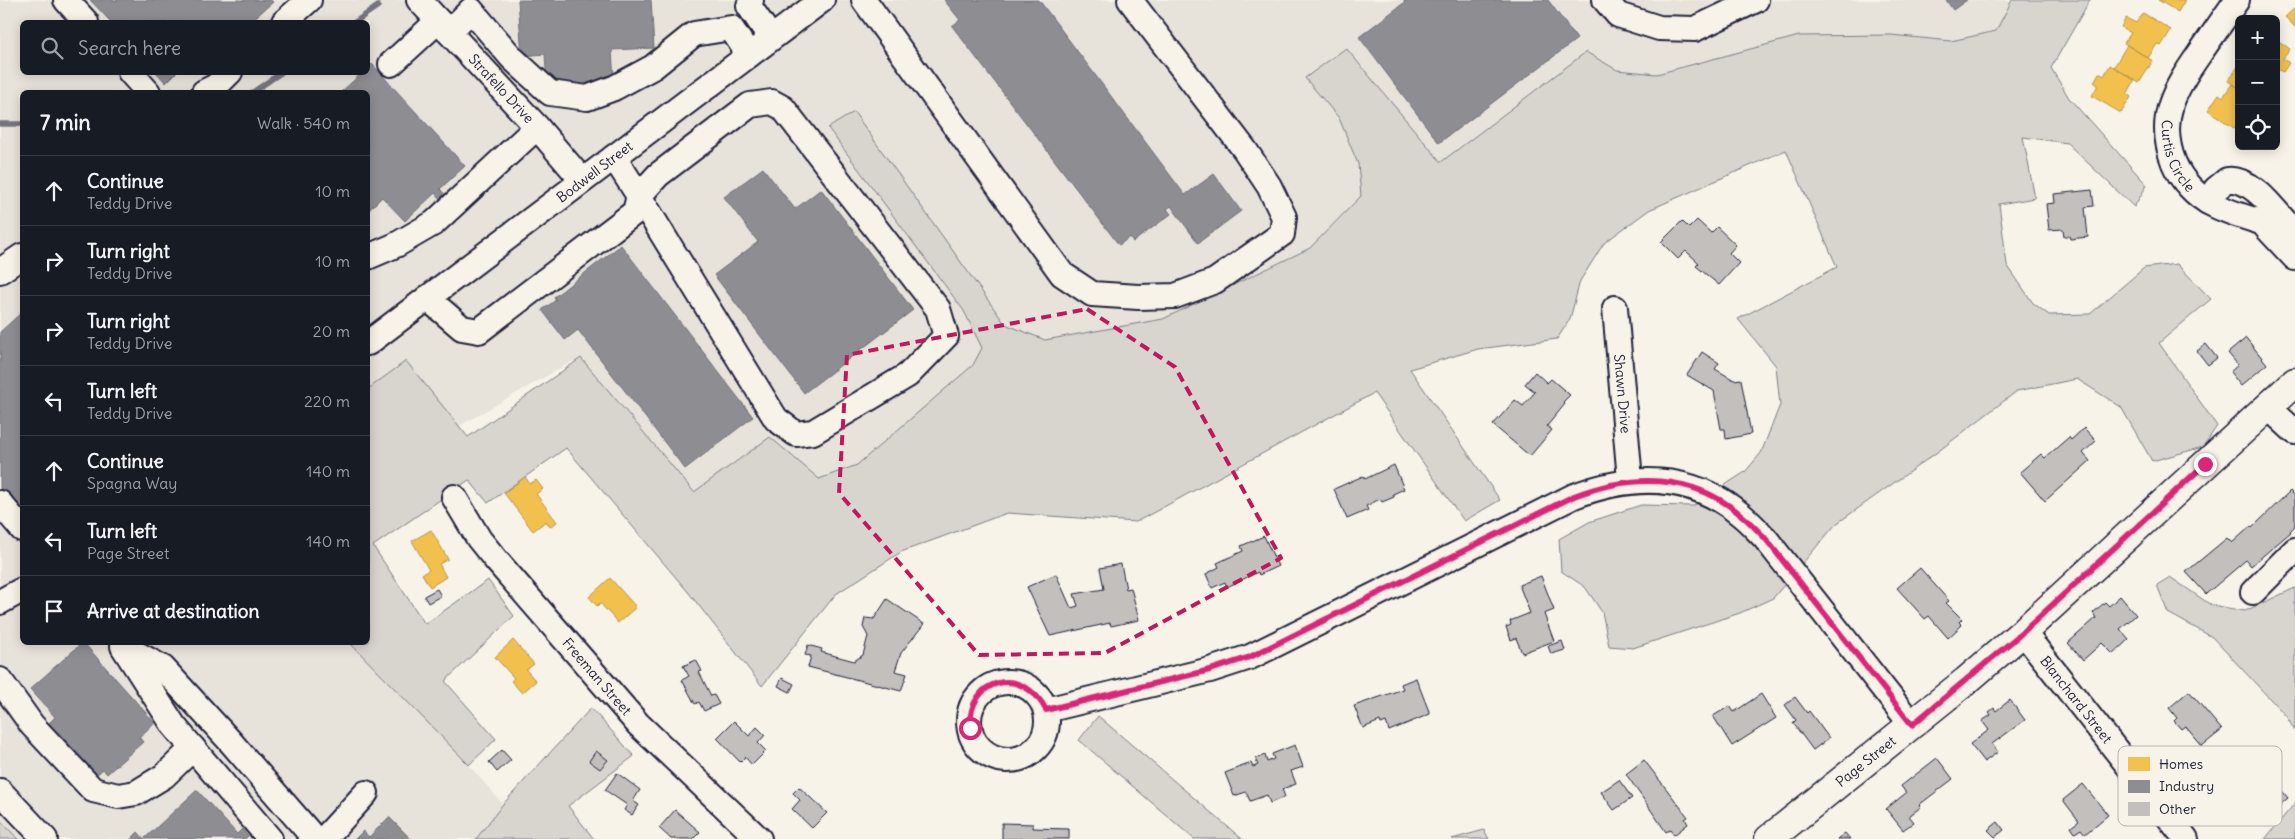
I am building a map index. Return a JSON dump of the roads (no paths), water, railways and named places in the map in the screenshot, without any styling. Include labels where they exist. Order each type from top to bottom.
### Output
[{"type":"main road","name":"Page Street","points":[[1769,839],[1912,725],[2023,632],[2295,382]]},
{"type":"street","points":[[66,0],[84,20]]},
{"type":"street","points":[[286,20],[309,0]]},
{"type":"street","name":"Strafello Drive","points":[[419,0],[537,127],[582,180]]},
{"type":"street","points":[[751,0],[749,6],[771,38]]},
{"type":"street","name":"Bodwell Street","points":[[370,335],[427,298],[822,0]]},
{"type":"street","points":[[870,2],[1062,274],[1092,294],[1138,297],[1175,296],[1215,281],[1282,234],[1284,217],[1269,186],[1245,150],[1130,0]]},
{"type":"street","points":[[1605,0],[1618,15],[1660,28],[1695,29],[1756,0]]},
{"type":"street","name":"Curtis Circle","points":[[2237,0],[2176,89],[2168,116],[2168,142],[2176,166],[2190,187],[2208,202],[2263,224],[2295,234]]},
{"type":"street","points":[[391,64],[444,27],[467,5],[512,58],[550,93],[569,97],[587,98],[614,88],[653,67],[694,34],[731,28],[749,55]]},
{"type":"street","points":[[133,75],[146,90]]},
{"type":"street","points":[[207,90],[226,75]]},
{"type":"street","points":[[427,298],[462,328],[479,331],[635,212],[639,196],[658,175],[750,104],[772,102],[783,108],[938,309],[946,336],[908,375],[813,432],[796,434],[776,419],[639,196],[614,157]]},
{"type":"street","points":[[370,256],[396,245],[434,223],[537,127]]},
{"type":"street","points":[[2208,202],[2216,189],[2227,180],[2243,181],[2252,186],[2295,234]]},
{"type":"street","name":"Curtis Circle","points":[[2263,224],[2295,258]]},
{"type":"street","points":[[0,271],[20,257]]},
{"type":"street","name":"Shawn Drive","points":[[1615,308],[1630,480]]},
{"type":"street","points":[[2268,407],[2295,432]]},
{"type":"street","points":[[1046,710],[1210,670],[1250,657],[1574,496],[1601,486],[1630,480],[1661,480],[1685,485],[1710,495],[1740,513],[1765,538],[1912,725]]},
{"type":"street","name":"Freeman Street","points":[[454,497],[479,539],[609,693],[666,752],[759,839]]},
{"type":"street","points":[[0,503],[20,527]]},
{"type":"street","points":[[2253,592],[2295,550]]},
{"type":"street","points":[[0,602],[20,591]]},
{"type":"street","name":"Blanchard Street","points":[[2023,632],[2118,753]]},
{"type":"street","points":[[122,645],[174,726],[270,839]]},
{"type":"street","points":[[123,645],[163,668],[230,740],[314,839]]},
{"type":"street","points":[[0,680],[32,725],[93,790],[118,796],[136,793],[164,776],[193,748]]},
{"type":"street","points":[[0,791],[45,839]]},
{"type":"street","points":[[324,839],[366,794]]},
{"type":"street","name":"Blanchard Street","points":[[2176,826],[2186,839]]},
{"type":"waterway","points":[[358,20],[378,6]]},
{"type":"waterway","points":[[256,90],[278,75]]},
{"type":"waterway","points":[[0,124],[20,124]]}]
